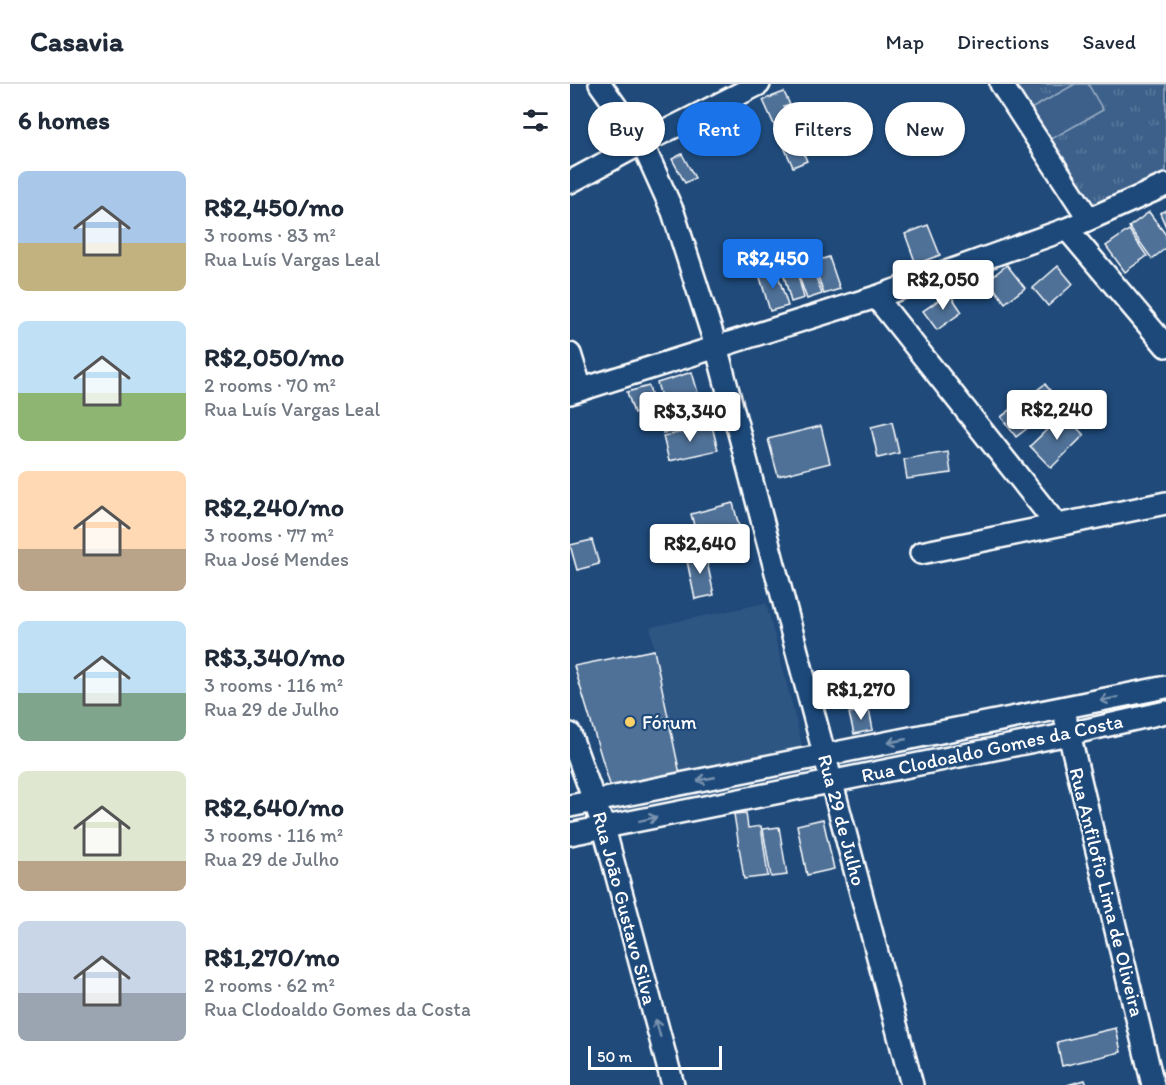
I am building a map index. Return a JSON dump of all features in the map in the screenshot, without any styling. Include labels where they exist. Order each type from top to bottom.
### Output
[{"type":"street","name":"Rua 29 de Julho","points":[[600,84],[613,102]]},
{"type":"street","points":[[665,131],[759,84]]},
{"type":"street","points":[[1001,84],[1089,219]]},
{"type":"street","points":[[570,182],[618,156]]},
{"type":"street","name":"Rua 29 de Julho","points":[[648,156],[680,230],[716,346],[912,1085]]},
{"type":"street","points":[[570,354],[576,391],[876,297],[1067,229],[1166,185]]},
{"type":"street","points":[[1067,229],[1166,346]]},
{"type":"street","points":[[876,297],[1056,524]]},
{"type":"street","points":[[921,553],[1166,503]]},
{"type":"street","name":"Rua Clodoaldo Gomes da Costa","points":[[570,806],[1166,687]]},
{"type":"street","name":"Rua Anfilofio Lima de Oliveira","points":[[1063,709],[1153,1085]]},
{"type":"street","name":"Rua Clodoaldo Gomes da Costa","points":[[570,834],[1068,734],[1166,712]]},
{"type":"street","name":"Rua João Gustavo Silva","points":[[570,734],[604,828],[673,1085]]},
{"type":"shaded area","points":[[766,603],[804,752],[681,779],[650,627]]},
{"type":"green space","points":[[1007,84],[1166,84],[1166,179],[1089,212]]},
{"type":"green space","points":[[1075,84],[1088,84],[1103,110],[1048,141],[1029,110]]},
{"type":"building","points":[[784,92],[789,102],[773,102],[773,122],[763,100]]},
{"type":"building","points":[[683,156],[695,178],[685,183],[672,159]]},
{"type":"building","points":[[788,156],[805,156],[807,161],[793,167]]},
{"type":"building","points":[[1166,210],[1166,227],[1160,213]]},
{"type":"building","points":[[1149,212],[1166,235],[1166,248],[1152,259],[1129,227]]},
{"type":"building","points":[[928,225],[940,255],[916,264],[905,234]]},
{"type":"building","points":[[1129,230],[1147,256],[1125,272],[1106,246]]},
{"type":"building","points":[[829,257],[840,289],[824,294],[813,262]]},
{"type":"building","points":[[795,264],[804,298],[791,302],[782,268]]},
{"type":"building","points":[[1007,265],[1025,288],[1005,303],[988,280]]},
{"type":"building","points":[[1058,266],[1073,284],[1048,306],[1033,288]]},
{"type":"building","points":[[776,269],[788,306],[770,311],[759,274]]},
{"type":"building","points":[[813,269],[822,294],[807,299],[798,274]]},
{"type":"building","points":[[949,293],[962,312],[937,330],[923,311]]},
{"type":"building","points":[[692,372],[698,393],[663,403],[657,383]]},
{"type":"building","points":[[1045,384],[1060,403],[1016,437],[1001,417]]},
{"type":"building","points":[[649,386],[655,407],[634,413],[627,392]]},
{"type":"building","points":[[704,396],[710,422],[663,433],[657,406]]},
{"type":"building","points":[[1063,414],[1084,435],[1051,468],[1030,446]]},
{"type":"building","points":[[892,422],[899,453],[878,458],[871,427]]},
{"type":"building","points":[[712,426],[718,450],[669,461],[663,436]]},
{"type":"building","points":[[821,426],[830,463],[778,476],[768,439]]},
{"type":"building","points":[[948,452],[951,473],[907,479],[904,459]]},
{"type":"building","points":[[733,503],[741,534],[703,543],[700,532],[696,533],[691,514]]},
{"type":"building","points":[[592,540],[599,564],[577,570],[570,545]]},
{"type":"building","points":[[705,552],[714,595],[695,599],[686,556]]},
{"type":"building","name":"Fórum","points":[[654,650],[681,779],[613,795],[574,666]]},
{"type":"building","points":[[869,709],[873,730],[854,734],[849,713]]},
{"type":"building","points":[[746,813],[748,828],[761,826],[768,876],[744,879],[734,814]]},
{"type":"building","points":[[823,819],[834,869],[807,875],[797,825]]},
{"type":"building","points":[[779,827],[787,875],[771,877],[763,829]]},
{"type":"building","points":[[1116,1028],[1121,1052],[1062,1066],[1057,1042]]},
{"type":"building","points":[[1085,1080],[1087,1085],[1067,1085]]},
{"type":"place","name":"Fórum","points":[[630,722]]}]
